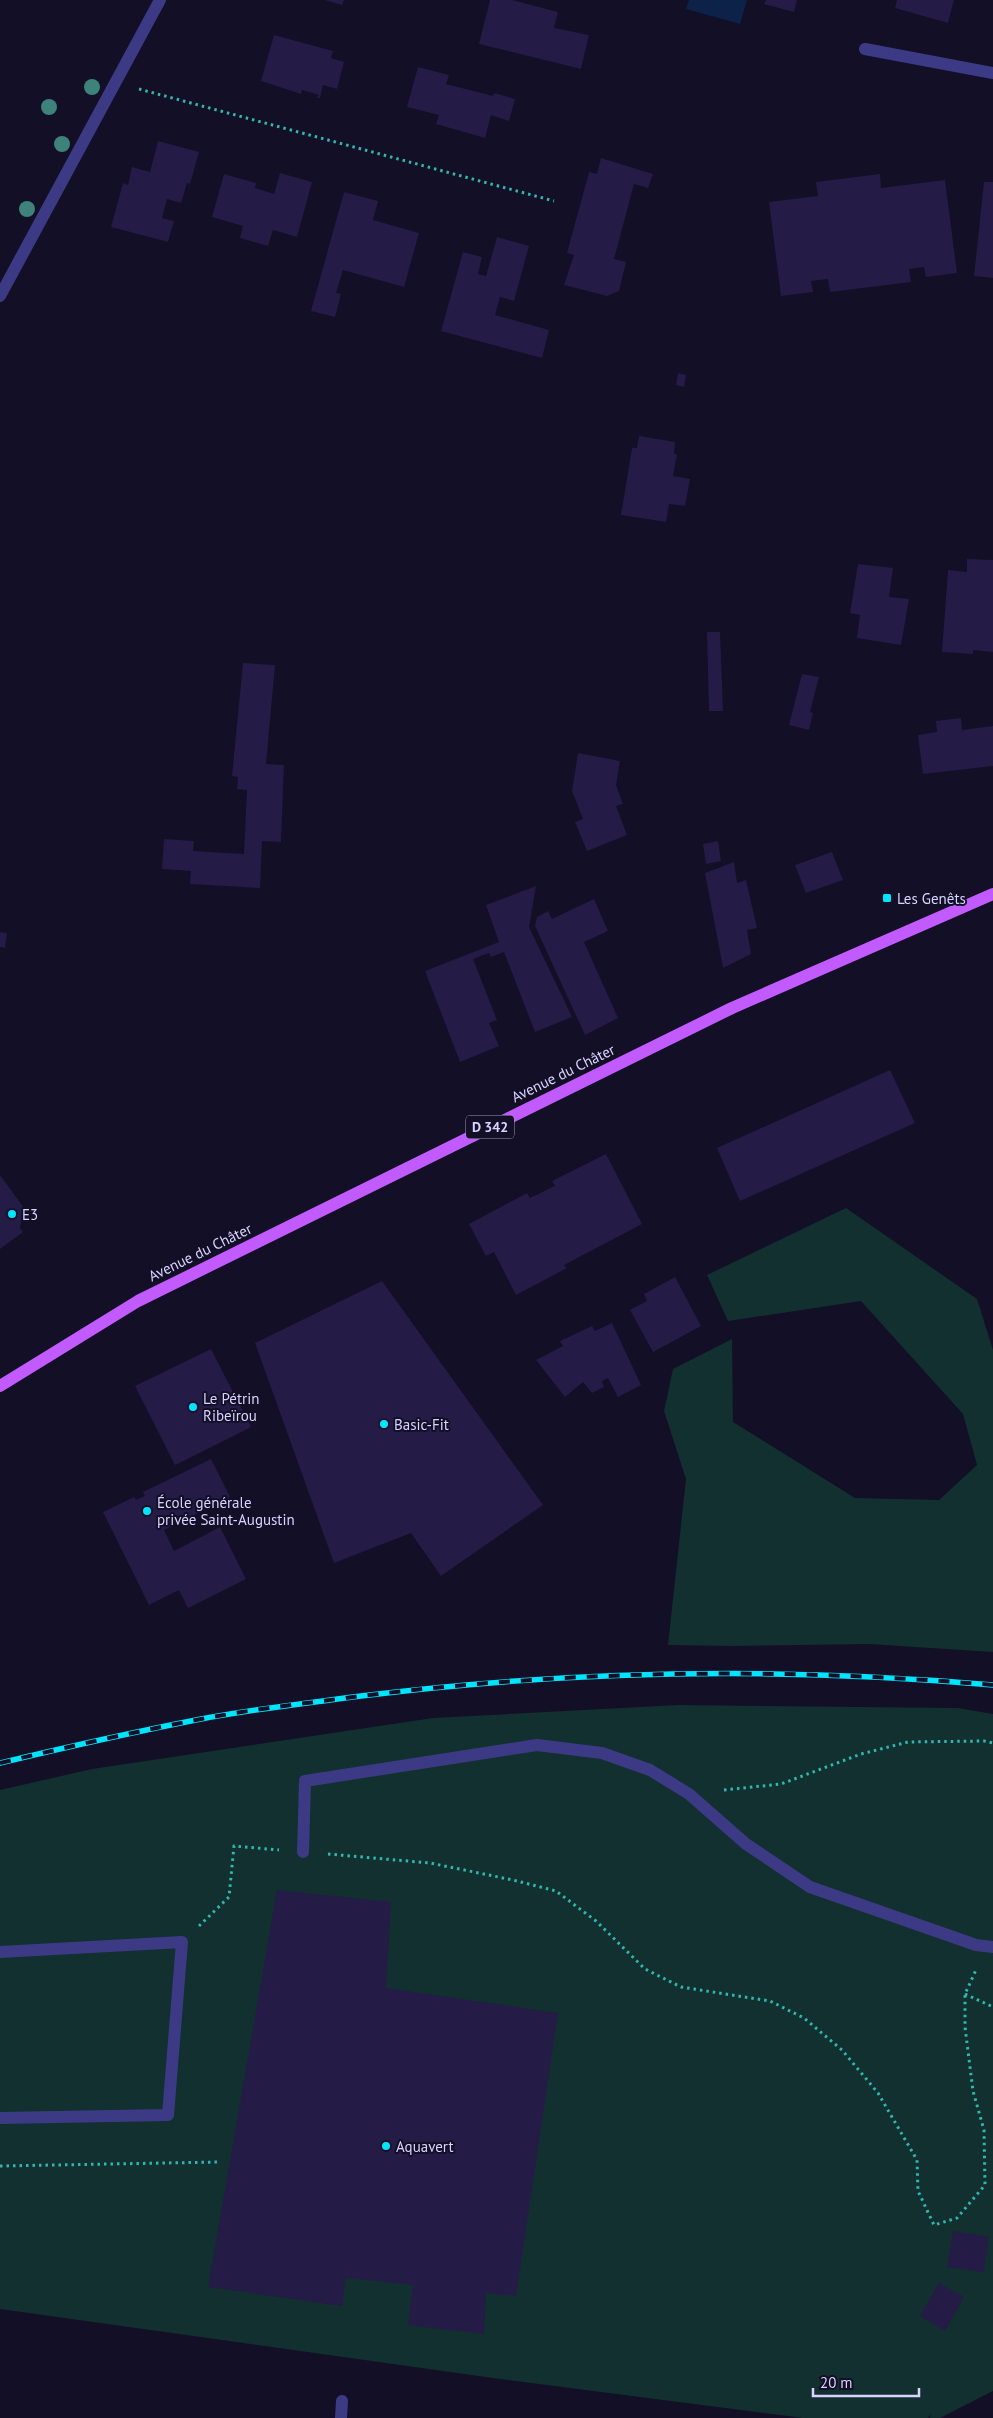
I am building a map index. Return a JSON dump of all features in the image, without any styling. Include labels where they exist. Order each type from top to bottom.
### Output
[{"type":"main road","name":"Avenue du Châter","points":[[0,1386],[138,1301],[732,1008],[993,894]]},
{"type":"street","points":[[0,296],[160,0]]},
{"type":"street","points":[[866,49],[993,73]]},
{"type":"street","points":[[303,1852],[305,1781],[538,1745],[602,1752],[650,1770],[689,1794],[746,1844],[810,1887],[976,1946],[989,1947]]},
{"type":"street","points":[[0,1952],[182,1942],[168,2115],[0,2118]]},
{"type":"street","points":[[341,2418],[342,2401]]},
{"type":"path","points":[[118,80],[144,91],[554,201]]},
{"type":"path","points":[[689,1794],[781,1784],[861,1754],[908,1742],[984,1741],[993,1744]]},
{"type":"path","points":[[182,1942],[229,1897],[234,1846],[430,1864],[513,1880],[556,1891],[596,1921],[646,1969],[681,1987],[770,2001],[804,2018],[842,2050],[878,2093],[917,2160],[918,2191],[934,2225],[956,2218],[985,2185],[984,2130],[973,2091],[964,1994],[989,1947]]},
{"type":"path","points":[[964,1994],[993,2007]]},
{"type":"path","points":[[0,2166],[220,2162]]},
{"type":"green space","points":[[846,1208],[977,1299],[993,1350],[993,1652],[869,1644],[668,1645],[686,1479],[664,1411],[673,1369],[732,1339],[733,1422],[855,1498],[939,1500],[977,1465],[963,1414],[861,1301],[728,1321],[707,1275]]},
{"type":"green space","points":[[678,1705],[958,1708],[993,1714],[993,2391],[940,2418],[930,2418],[931,2414],[928,2418],[803,2418],[493,2378],[0,2309],[0,1790],[92,1769],[433,1718]]},
{"type":"water","points":[[689,0],[747,0],[740,24],[686,9]]},
{"type":"building","points":[[325,0],[344,0],[342,5]]},
{"type":"building","points":[[490,0],[512,0],[558,12],[554,28],[589,35],[581,69],[479,44]]},
{"type":"building","points":[[766,0],[797,0],[794,12],[764,4]]},
{"type":"building","points":[[897,0],[954,0],[948,23],[895,8]]},
{"type":"building","points":[[274,35],[333,51],[331,58],[344,62],[337,89],[323,85],[320,98],[317,98],[319,95],[302,90],[301,94],[261,81]]},
{"type":"building","points":[[418,67],[449,75],[446,84],[493,96],[494,93],[515,99],[509,121],[491,115],[485,138],[436,124],[439,115],[407,107]]},
{"type":"building","points":[[158,141],[199,152],[190,184],[187,183],[181,203],[167,199],[162,218],[174,221],[168,242],[111,227],[123,183],[128,185],[132,167],[150,172]]},
{"type":"building","points":[[601,158],[653,174],[648,188],[634,184],[614,259],[626,262],[619,291],[607,296],[564,285],[574,255],[567,253],[589,172],[597,174]]},
{"type":"building","points":[[280,173],[312,182],[297,237],[273,230],[268,246],[240,238],[243,226],[212,217],[224,174],[256,183],[255,188],[274,194]]},
{"type":"building","points":[[880,174],[881,188],[945,180],[957,273],[926,277],[924,267],[909,269],[911,282],[830,292],[828,279],[811,281],[813,292],[781,296],[769,202],[818,196],[816,182]]},
{"type":"building","points":[[984,182],[993,182],[993,278],[974,276]]},
{"type":"building","points":[[344,192],[378,201],[373,220],[419,233],[404,287],[343,270],[336,293],[341,294],[335,317],[311,311]]},
{"type":"building","points":[[497,237],[529,246],[514,301],[500,297],[495,315],[549,330],[542,358],[441,331],[463,252],[482,257],[478,274],[486,276]]},
{"type":"building","points":[[678,373],[686,375],[684,387],[676,385]]},
{"type":"building","points":[[639,436],[675,442],[674,454],[677,454],[673,476],[690,479],[685,506],[669,504],[666,522],[621,515],[632,448],[637,448]]},
{"type":"building","points":[[967,559],[993,560],[993,652],[973,650],[973,654],[942,652],[948,570],[967,572]]},
{"type":"building","points":[[858,564],[893,568],[889,597],[909,599],[901,645],[857,638],[860,615],[850,613]]},
{"type":"building","points":[[707,632],[720,632],[723,711],[709,711]]},
{"type":"building","points":[[243,663],[275,665],[266,764],[284,765],[281,842],[262,841],[260,888],[190,884],[191,871],[162,869],[164,839],[194,841],[193,851],[244,854],[247,790],[237,789],[238,777],[232,776]]},
{"type":"building","points":[[802,674],[819,677],[810,712],[813,713],[809,730],[789,725]]},
{"type":"building","points":[[961,718],[962,730],[993,726],[993,766],[923,774],[918,735],[937,732],[936,721]]},
{"type":"building","points":[[578,753],[620,761],[616,785],[623,804],[616,806],[627,835],[587,851],[575,822],[583,819],[572,791]]},
{"type":"building","points":[[718,841],[721,861],[706,864],[703,844]]},
{"type":"building","points":[[832,852],[843,880],[806,893],[795,865]]},
{"type":"building","points":[[734,862],[737,883],[746,880],[757,928],[747,930],[751,954],[723,968],[705,873]]},
{"type":"building","points":[[536,886],[529,927],[572,1017],[535,1032],[504,952],[491,957],[489,953],[473,959],[497,1020],[489,1023],[499,1046],[460,1062],[425,971],[499,942],[486,905]]},
{"type":"building","points":[[594,899],[608,931],[584,942],[618,1018],[585,1035],[535,926],[537,917],[548,911],[552,919]]},
{"type":"building","points":[[0,932],[7,933],[5,948],[0,947]]},
{"type":"building","points":[[890,1070],[915,1123],[740,1201],[717,1148]]},
{"type":"building","points":[[606,1154],[642,1224],[564,1265],[567,1268],[516,1295],[494,1252],[486,1256],[469,1224],[527,1193],[530,1198],[555,1186],[552,1181]]},
{"type":"building","name":"E3","points":[[0,1175],[27,1212],[22,1216],[20,1228],[23,1232],[0,1249]]},
{"type":"building","points":[[675,1277],[701,1326],[653,1352],[630,1310],[647,1301],[644,1294]]},
{"type":"building","name":"Basic-Fit","points":[[382,1281],[543,1505],[441,1576],[411,1533],[334,1563],[255,1343]]},
{"type":"building","points":[[612,1323],[641,1385],[618,1397],[608,1378],[602,1381],[604,1387],[592,1393],[583,1382],[565,1397],[536,1360],[563,1346],[560,1341],[592,1326],[595,1331]]},
{"type":"building","name":"Le Pétrin Ribeïrou","points":[[211,1349],[251,1427],[175,1465],[135,1386]]},
{"type":"building","points":[[211,1459],[230,1497],[164,1530],[174,1551],[220,1527],[246,1579],[188,1608],[179,1590],[149,1605],[103,1512],[134,1497],[136,1500],[145,1496],[143,1492]]},
{"type":"building","name":"Aquavert","points":[[277,1890],[391,1902],[386,1988],[558,2013],[516,2296],[486,2293],[484,2334],[408,2325],[413,2285],[346,2278],[342,2306],[208,2287]]},
{"type":"building","points":[[953,2231],[989,2237],[984,2272],[947,2267]]},
{"type":"building","points":[[939,2283],[964,2297],[945,2331],[920,2316]]},
{"type":"railway","points":[[0,1763],[75,1745],[241,1712],[440,1687],[598,1676],[677,1674],[835,1675],[993,1685]]},
{"type":"place","name":"Les Genêts","points":[[887,898]]},
{"type":"place","name":"E3","points":[[12,1214]]},
{"type":"place","name":"Le Pétrin Ribeïrou","points":[[193,1407]]},
{"type":"place","name":"Basic-Fit","points":[[384,1424]]},
{"type":"place","name":"École générale privée Saint-Augustin","points":[[147,1511]]},
{"type":"place","name":"Aquavert","points":[[386,2146]]}]
